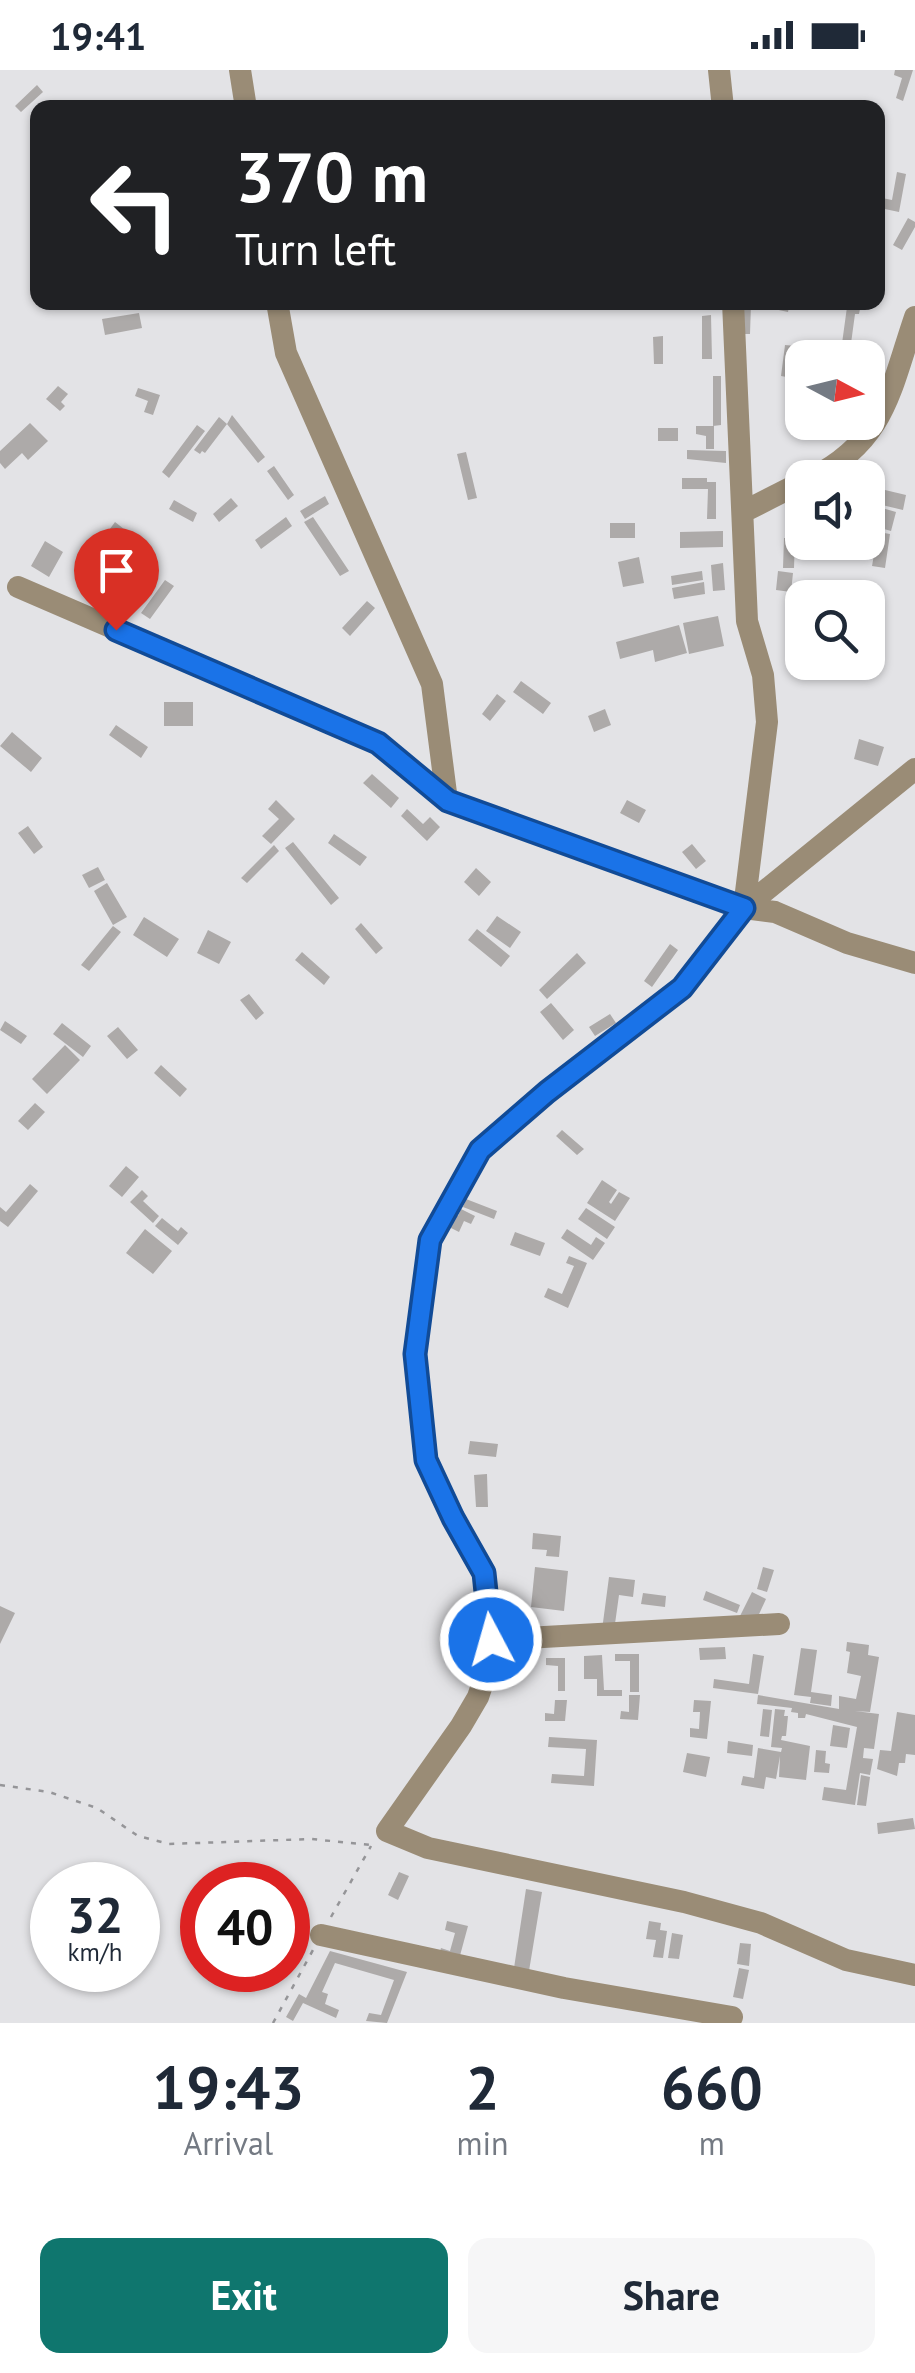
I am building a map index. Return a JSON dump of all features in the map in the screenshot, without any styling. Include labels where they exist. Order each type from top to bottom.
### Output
[{"type":"street","points":[[240,70],[245,100]]},
{"type":"street","points":[[719,70],[721,100]]},
{"type":"street","points":[[279,310],[286,354],[432,684],[448,801]]},
{"type":"street","points":[[732,310],[747,621],[763,675],[768,722],[744,908]]},
{"type":"street","points":[[846,460],[881,418],[915,317]]},
{"type":"street","points":[[743,512],[785,491]]},
{"type":"street","points":[[18,587],[378,743],[448,801],[744,908],[774,912],[846,943],[915,963]]},
{"type":"street","points":[[915,769],[744,908],[682,988],[547,1092],[480,1150],[430,1240],[415,1354],[426,1460],[484,1573],[490,1664],[478,1697],[387,1831],[428,1848],[684,1902],[761,1924],[846,1960],[915,1976]]},
{"type":"street","points":[[491,1640],[779,1624]]},
{"type":"street","points":[[321,1934],[564,1988],[732,2017]]},
{"type":"path","points":[[0,1784],[49,1792],[97,1808],[138,1836],[169,1844],[312,1839],[372,1845]]},
{"type":"building","points":[[895,70],[913,70],[903,101],[896,98],[902,78],[894,75]]},
{"type":"building","points":[[37,85],[43,92],[21,112],[15,106]]},
{"type":"building","points":[[897,172],[906,174],[899,212],[885,209],[885,199],[892,200]]},
{"type":"building","points":[[908,218],[915,222],[915,227],[902,250],[893,245]]},
{"type":"building","points":[[741,310],[751,310],[750,334],[740,334]]},
{"type":"building","points":[[847,310],[860,310],[855,314],[851,340],[842,340]]},
{"type":"building","points":[[139,313],[142,328],[105,335],[102,319]]},
{"type":"building","points":[[711,315],[712,359],[702,359],[702,316]]},
{"type":"building","points":[[663,336],[663,364],[654,364],[653,337]]},
{"type":"building","points":[[785,345],[785,377],[781,376]]},
{"type":"building","points":[[713,376],[721,376],[721,425],[713,426]]},
{"type":"building","points":[[58,386],[68,394],[60,411],[46,399]]},
{"type":"building","points":[[138,388],[160,395],[153,415],[144,412],[148,401],[135,396]]},
{"type":"building","points":[[232,415],[265,457],[258,463],[227,424]]},
{"type":"building","points":[[219,417],[227,424],[205,453],[200,454],[194,450]]},
{"type":"building","points":[[30,423],[48,441],[28,460],[22,453],[5,469],[0,463],[0,451]]},
{"type":"building","points":[[197,425],[205,431],[169,478],[162,472]]},
{"type":"building","points":[[696,426],[714,426],[714,449],[706,449],[706,436],[696,434]]},
{"type":"building","points":[[658,428],[678,428],[678,441],[658,441]]},
{"type":"building","points":[[687,450],[726,451],[726,463],[687,459]]},
{"type":"building","points":[[466,452],[477,498],[468,500],[457,454]]},
{"type":"building","points":[[274,466],[294,495],[288,500],[267,471]]},
{"type":"building","points":[[682,478],[716,482],[716,519],[707,519],[708,489],[682,489]]},
{"type":"building","points":[[885,490],[906,495],[903,510],[885,506]]},
{"type":"building","points":[[325,496],[329,504],[305,519],[300,511]]},
{"type":"building","points":[[231,498],[238,506],[219,522],[213,514]]},
{"type":"building","points":[[174,500],[197,513],[193,522],[169,509]]},
{"type":"building","points":[[885,509],[896,512],[891,531],[885,529]]},
{"type":"building","points":[[286,517],[292,526],[261,549],[255,540]]},
{"type":"building","points":[[313,517],[349,571],[340,576],[304,522]]},
{"type":"building","points":[[115,522],[124,529],[102,559],[93,552]]},
{"type":"building","points":[[610,523],[635,523],[635,538],[610,538]]},
{"type":"building","points":[[723,531],[723,547],[680,548],[680,532]]},
{"type":"building","points":[[885,533],[890,534],[885,568],[872,566],[873,560],[885,560]]},
{"type":"building","points":[[785,538],[785,560],[794,560],[794,568],[783,568]]},
{"type":"building","points":[[45,541],[63,552],[49,577],[31,566]]},
{"type":"building","points":[[639,557],[644,583],[623,587],[618,562]]},
{"type":"building","points":[[120,561],[130,569],[108,601],[98,594]]},
{"type":"building","points":[[723,563],[725,590],[713,591],[711,565]]},
{"type":"building","points":[[702,571],[703,580],[672,585],[671,576]]},
{"type":"building","points":[[778,571],[793,573],[792,580],[785,580],[785,591],[776,590]]},
{"type":"building","points":[[165,580],[174,586],[150,619],[141,613]]},
{"type":"building","points":[[704,582],[705,594],[674,599],[672,588]]},
{"type":"building","points":[[367,601],[375,608],[350,636],[342,628]]},
{"type":"building","points":[[718,616],[724,646],[689,654],[683,623]]},
{"type":"building","points":[[679,625],[687,653],[655,662],[653,650],[620,659],[616,642]]},
{"type":"building","points":[[521,681],[551,703],[543,714],[513,692]]},
{"type":"building","points":[[497,694],[506,701],[490,721],[482,714]]},
{"type":"building","points":[[164,702],[193,702],[193,726],[164,726]]},
{"type":"building","points":[[605,709],[611,725],[594,732],[588,716]]},
{"type":"building","points":[[116,725],[148,747],[141,758],[109,735]]},
{"type":"building","points":[[12,732],[42,758],[31,772],[0,746]]},
{"type":"building","points":[[859,739],[884,747],[878,766],[854,759]]},
{"type":"building","points":[[372,774],[399,798],[391,808],[363,783]]},
{"type":"building","points":[[276,800],[295,819],[271,844],[262,836],[279,819],[268,809]]},
{"type":"building","points":[[627,800],[646,810],[639,823],[620,813]]},
{"type":"building","points":[[407,809],[423,824],[430,817],[440,827],[427,841],[401,816]]},
{"type":"building","points":[[28,826],[43,847],[34,854],[18,833]]},
{"type":"building","points":[[334,834],[367,857],[360,866],[328,843]]},
{"type":"building","points":[[293,842],[339,898],[331,905],[285,848]]},
{"type":"building","points":[[692,844],[706,861],[696,869],[682,852]]},
{"type":"building","points":[[274,845],[279,851],[247,883],[241,878]]},
{"type":"building","points":[[98,867],[105,880],[89,888],[82,875]]},
{"type":"building","points":[[476,868],[491,882],[479,896],[464,882]]},
{"type":"building","points":[[107,883],[127,917],[113,925],[94,891]]},
{"type":"building","points":[[497,916],[521,932],[510,948],[486,931]]},
{"type":"building","points":[[144,917],[179,939],[167,957],[133,935]]},
{"type":"building","points":[[361,923],[383,948],[376,954],[355,929]]},
{"type":"building","points":[[113,926],[121,932],[89,971],[81,965]]},
{"type":"building","points":[[477,929],[510,956],[501,967],[468,940]]},
{"type":"building","points":[[208,930],[231,942],[219,964],[197,953]]},
{"type":"building","points":[[670,944],[678,950],[652,987],[644,981]]},
{"type":"building","points":[[302,952],[330,977],[324,985],[295,960]]},
{"type":"building","points":[[577,953],[586,963],[547,999],[539,990]]},
{"type":"building","points":[[249,994],[264,1013],[256,1020],[240,1000]]},
{"type":"building","points":[[551,1003],[574,1030],[563,1040],[540,1012]]},
{"type":"building","points":[[610,1014],[616,1023],[595,1036],[589,1027]]},
{"type":"building","points":[[5,1021],[27,1036],[21,1044],[0,1030]]},
{"type":"building","points":[[62,1023],[91,1046],[83,1057],[53,1034]]},
{"type":"building","points":[[118,1027],[138,1050],[127,1059],[107,1036]]},
{"type":"building","points":[[65,1045],[80,1060],[47,1094],[32,1079]]},
{"type":"building","points":[[161,1065],[187,1089],[180,1097],[154,1073]]},
{"type":"building","points":[[35,1103],[45,1112],[28,1130],[18,1121]]},
{"type":"building","points":[[562,1130],[584,1149],[577,1155],[556,1136]]},
{"type":"building","points":[[126,1166],[139,1177],[122,1197],[109,1186]]},
{"type":"building","points":[[602,1180],[617,1190],[611,1204],[619,1192],[630,1198],[615,1221],[587,1203]]},
{"type":"building","points":[[30,1184],[38,1191],[8,1227],[0,1221],[0,1207],[6,1212]]},
{"type":"building","points":[[142,1190],[148,1196],[143,1201],[159,1216],[153,1223],[130,1202]]},
{"type":"building","points":[[466,1199],[497,1211],[494,1219],[463,1207]]},
{"type":"building","points":[[586,1208],[615,1227],[607,1239],[578,1219]]},
{"type":"building","points":[[461,1209],[475,1216],[471,1224],[464,1221],[459,1232],[445,1225],[451,1213],[458,1216]]},
{"type":"building","points":[[162,1218],[178,1231],[181,1227],[188,1233],[178,1245],[155,1226]]},
{"type":"building","points":[[145,1229],[172,1251],[153,1274],[126,1253]]},
{"type":"building","points":[[567,1229],[591,1245],[596,1237],[605,1243],[593,1260],[561,1238]]},
{"type":"building","points":[[515,1232],[545,1243],[540,1256],[510,1245]]},
{"type":"building","points":[[569,1256],[587,1263],[568,1308],[544,1297],[548,1288],[562,1294],[574,1266],[566,1263]]},
{"type":"building","points":[[470,1441],[498,1444],[496,1457],[468,1454]]},
{"type":"building","points":[[487,1474],[488,1507],[476,1507],[474,1475]]},
{"type":"building","points":[[533,1533],[561,1536],[559,1557],[546,1556],[547,1550],[532,1549]]},
{"type":"building","points":[[535,1567],[568,1571],[564,1611],[531,1607]]},
{"type":"building","points":[[763,1567],[774,1570],[767,1592],[757,1589]]},
{"type":"building","points":[[609,1577],[635,1580],[633,1597],[619,1595],[614,1631],[602,1630]]},
{"type":"building","points":[[706,1591],[740,1605],[737,1613],[703,1600]]},
{"type":"building","points":[[752,1592],[766,1599],[755,1623],[740,1616]]},
{"type":"building","points":[[643,1593],[666,1596],[665,1607],[641,1604]]},
{"type":"building","points":[[0,1606],[15,1613],[0,1644]]},
{"type":"building","points":[[847,1642],[869,1645],[868,1655],[879,1657],[870,1712],[855,1711],[879,1714],[874,1749],[864,1748],[863,1758],[873,1759],[870,1775],[860,1773],[855,1805],[822,1800],[824,1787],[846,1790],[857,1727],[806,1714],[805,1718],[798,1718],[792,1708],[757,1704],[758,1695],[839,1709],[839,1696],[856,1699],[861,1676],[847,1673]]},
{"type":"building","points":[[725,1647],[726,1659],[700,1660],[699,1648]]},
{"type":"building","points":[[801,1648],[817,1650],[811,1692],[832,1695],[831,1706],[810,1703],[811,1697],[794,1695]]},
{"type":"building","points":[[615,1654],[639,1654],[639,1692],[630,1692],[630,1661],[615,1661]]},
{"type":"building","points":[[753,1654],[764,1656],[758,1694],[713,1688],[714,1679],[749,1684]]},
{"type":"building","points":[[602,1655],[604,1690],[622,1690],[622,1696],[597,1696],[597,1679],[584,1679],[584,1656]]},
{"type":"building","points":[[546,1658],[565,1658],[565,1691],[558,1691],[558,1666],[546,1665]]},
{"type":"building","points":[[629,1695],[640,1695],[638,1720],[620,1719],[621,1711],[629,1712]]},
{"type":"building","points":[[555,1700],[567,1700],[565,1721],[545,1721],[545,1713],[554,1714]]},
{"type":"building","points":[[694,1700],[711,1701],[707,1739],[690,1737],[690,1728],[699,1729],[700,1712],[693,1712]]},
{"type":"building","points":[[763,1709],[772,1710],[769,1737],[760,1736]]},
{"type":"building","points":[[775,1709],[785,1710],[784,1716],[788,1716],[786,1736],[781,1740],[810,1746],[806,1780],[779,1777],[780,1756],[776,1779],[766,1777],[764,1789],[741,1785],[743,1776],[754,1778],[758,1748],[781,1752],[782,1748],[771,1747]]},
{"type":"building","points":[[897,1712],[915,1715],[915,1755],[906,1754],[905,1763],[899,1763],[897,1776],[877,1769],[880,1750],[891,1751]]},
{"type":"building","points":[[833,1725],[850,1728],[847,1748],[830,1746]]},
{"type":"building","points":[[549,1737],[597,1740],[594,1786],[551,1783],[552,1774],[584,1776],[586,1749],[548,1747]]},
{"type":"building","points":[[728,1741],[753,1745],[752,1756],[727,1753]]},
{"type":"building","points":[[816,1750],[826,1751],[829,1773],[814,1772]]},
{"type":"building","points":[[687,1753],[710,1757],[706,1777],[683,1772]]},
{"type":"building","points":[[861,1775],[870,1777],[866,1806],[857,1805]]},
{"type":"building","points":[[913,1818],[915,1829],[878,1834],[877,1823]]},
{"type":"building","points":[[399,1872],[409,1876],[398,1900],[388,1895]]},
{"type":"building","points":[[526,1889],[542,1892],[529,1971],[514,1968]]},
{"type":"building","points":[[447,1921],[468,1926],[458,1963],[438,1958],[441,1948],[450,1951],[455,1933],[445,1930]]},
{"type":"building","points":[[649,1921],[661,1923],[660,1930],[667,1931],[663,1958],[653,1957],[656,1940],[646,1939]]},
{"type":"building","points":[[672,1933],[683,1935],[679,1959],[668,1958]]},
{"type":"building","points":[[740,1943],[751,1944],[749,1966],[737,1964]]},
{"type":"building","points":[[330,1951],[407,1972],[387,2023],[366,2021],[369,2013],[381,2015],[394,1980],[335,1963],[322,1992],[328,1994],[325,2004],[339,2010],[336,2018],[303,2003],[293,2021],[286,2017],[299,1994],[306,1998]]},
{"type":"building","points":[[739,1968],[749,1970],[743,1999],[733,1997]]},
{"type":"route","points":[[116,630],[378,743],[448,801],[744,908],[682,988],[547,1092],[480,1150],[430,1240],[415,1354],[426,1460],[484,1573],[491,1640]]}]
